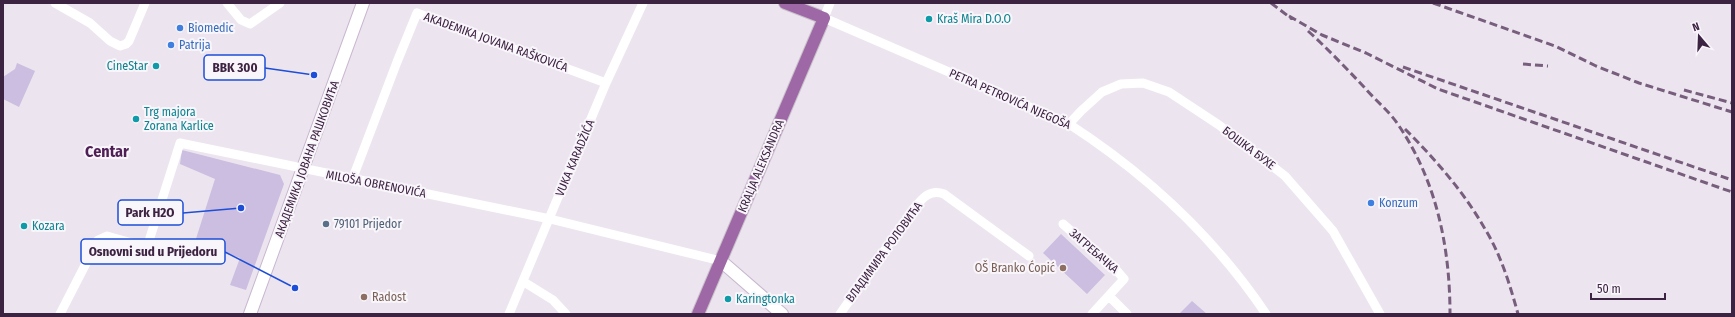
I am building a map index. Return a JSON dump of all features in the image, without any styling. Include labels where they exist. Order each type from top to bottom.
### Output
[{"type":"main road","name":"PETRA PETROVIĆA NJEGOŠA","points":[[785,3],[824,18]]},
{"type":"main road","name":"KRALJA ALEKSANDRA","points":[[698,314],[824,18]]},
{"type":"street","points":[[55,3],[90,23],[110,41],[120,46],[126,44],[145,3]]},
{"type":"street","points":[[227,3],[241,20],[250,24],[280,3]]},
{"type":"street","name":"АКАДЕМИКА ЈОВАНА РАШКОВИЋА","points":[[250,314],[363,3]]},
{"type":"street","name":"VUKA KARADŽIĆA","points":[[509,314],[524,282],[606,83],[643,3]]},
{"type":"street","points":[[824,18],[830,3]]},
{"type":"street","name":"AKADEMIKA JOVANA RAŠKOVIĆA","points":[[352,180],[394,68],[417,13],[606,83]]},
{"type":"street","name":"PETRA PETROVIĆA NJEGOŠA","points":[[824,18],[1069,124],[1115,156],[1186,217],[1224,258],[1266,314]]},
{"type":"street","name":"БОШКА БУХЕ","points":[[1069,124],[1091,100],[1102,92],[1121,84],[1143,82],[1169,92],[1219,125],[1285,176],[1333,231],[1380,314]]},
{"type":"street","name":"MILOŠA OBRENOVIĆA","points":[[60,314],[98,240],[107,236],[139,245],[148,244],[180,143],[303,170],[550,219],[721,261]]},
{"type":"street","name":"ВЛАДИМИРА РОЛОВИЋА","points":[[840,314],[912,211],[923,198],[932,192],[944,194],[1030,256]]},
{"type":"street","name":"ЗАГРЕБАЧКА","points":[[1063,224],[1123,276],[1122,282],[1092,314]]},
{"type":"street","points":[[721,261],[782,314]]},
{"type":"street","points":[[524,282],[552,300],[566,314]]},
{"type":"street","points":[[1109,296],[1127,314]]},
{"type":"shaded area","points":[[17,63],[35,71],[19,107],[3,99],[3,77],[15,69]]},
{"type":"shaded area","points":[[182,150],[280,175],[284,184],[246,290],[230,285],[240,258],[209,247],[208,250],[194,245],[215,179],[180,164]]},
{"type":"shaded area","points":[[1061,234],[1105,275],[1087,294],[1043,253]]},
{"type":"shaded area","points":[[1192,301],[1207,314],[1179,314]]},
{"type":"railway","points":[[1271,3],[1292,19]]},
{"type":"railway","points":[[1433,3],[1555,46],[1596,66],[1639,83],[1732,112]]},
{"type":"railway","points":[[1289,16],[1322,35],[1366,53],[1438,89],[1732,192]]},
{"type":"railway","points":[[1308,31],[1393,118],[1410,144],[1422,167],[1431,190],[1444,238],[1450,314]]},
{"type":"railway","points":[[1523,64],[1548,66]]},
{"type":"railway","points":[[1403,67],[1732,180]]},
{"type":"railway","points":[[1684,90],[1732,103]]},
{"type":"railway","points":[[1405,129],[1448,176],[1477,215],[1491,239],[1500,260],[1518,314]]},
{"type":"place","name":"Kraš Mira D.O.O","points":[[929,19]]},
{"type":"place","name":"Biomedic","points":[[180,28]]},
{"type":"place","name":"Patrija","points":[[171,45]]},
{"type":"place","name":"CineStar","points":[[156,66]]},
{"type":"place","name":"BBK 300","points":[[314,75]]},
{"type":"place","name":"Trg majora Zorana Karlice","points":[[136,119]]},
{"type":"place","name":"Konzum","points":[[1371,203]]},
{"type":"place","name":"Park H2O","points":[[241,208]]},
{"type":"place","name":"79101 Prijedor","points":[[326,224]]},
{"type":"place","name":"Kozara","points":[[24,226]]},
{"type":"place","name":"OŠ Branko Ćopić","points":[[1063,268]]},
{"type":"place","name":"Osnovni sud u Prijedoru","points":[[295,288]]},
{"type":"place","name":"Radost","points":[[364,297]]},
{"type":"place","name":"Karingtonka","points":[[728,299]]},
{"type":"district","name":"Centar","points":[[107,151]]}]
